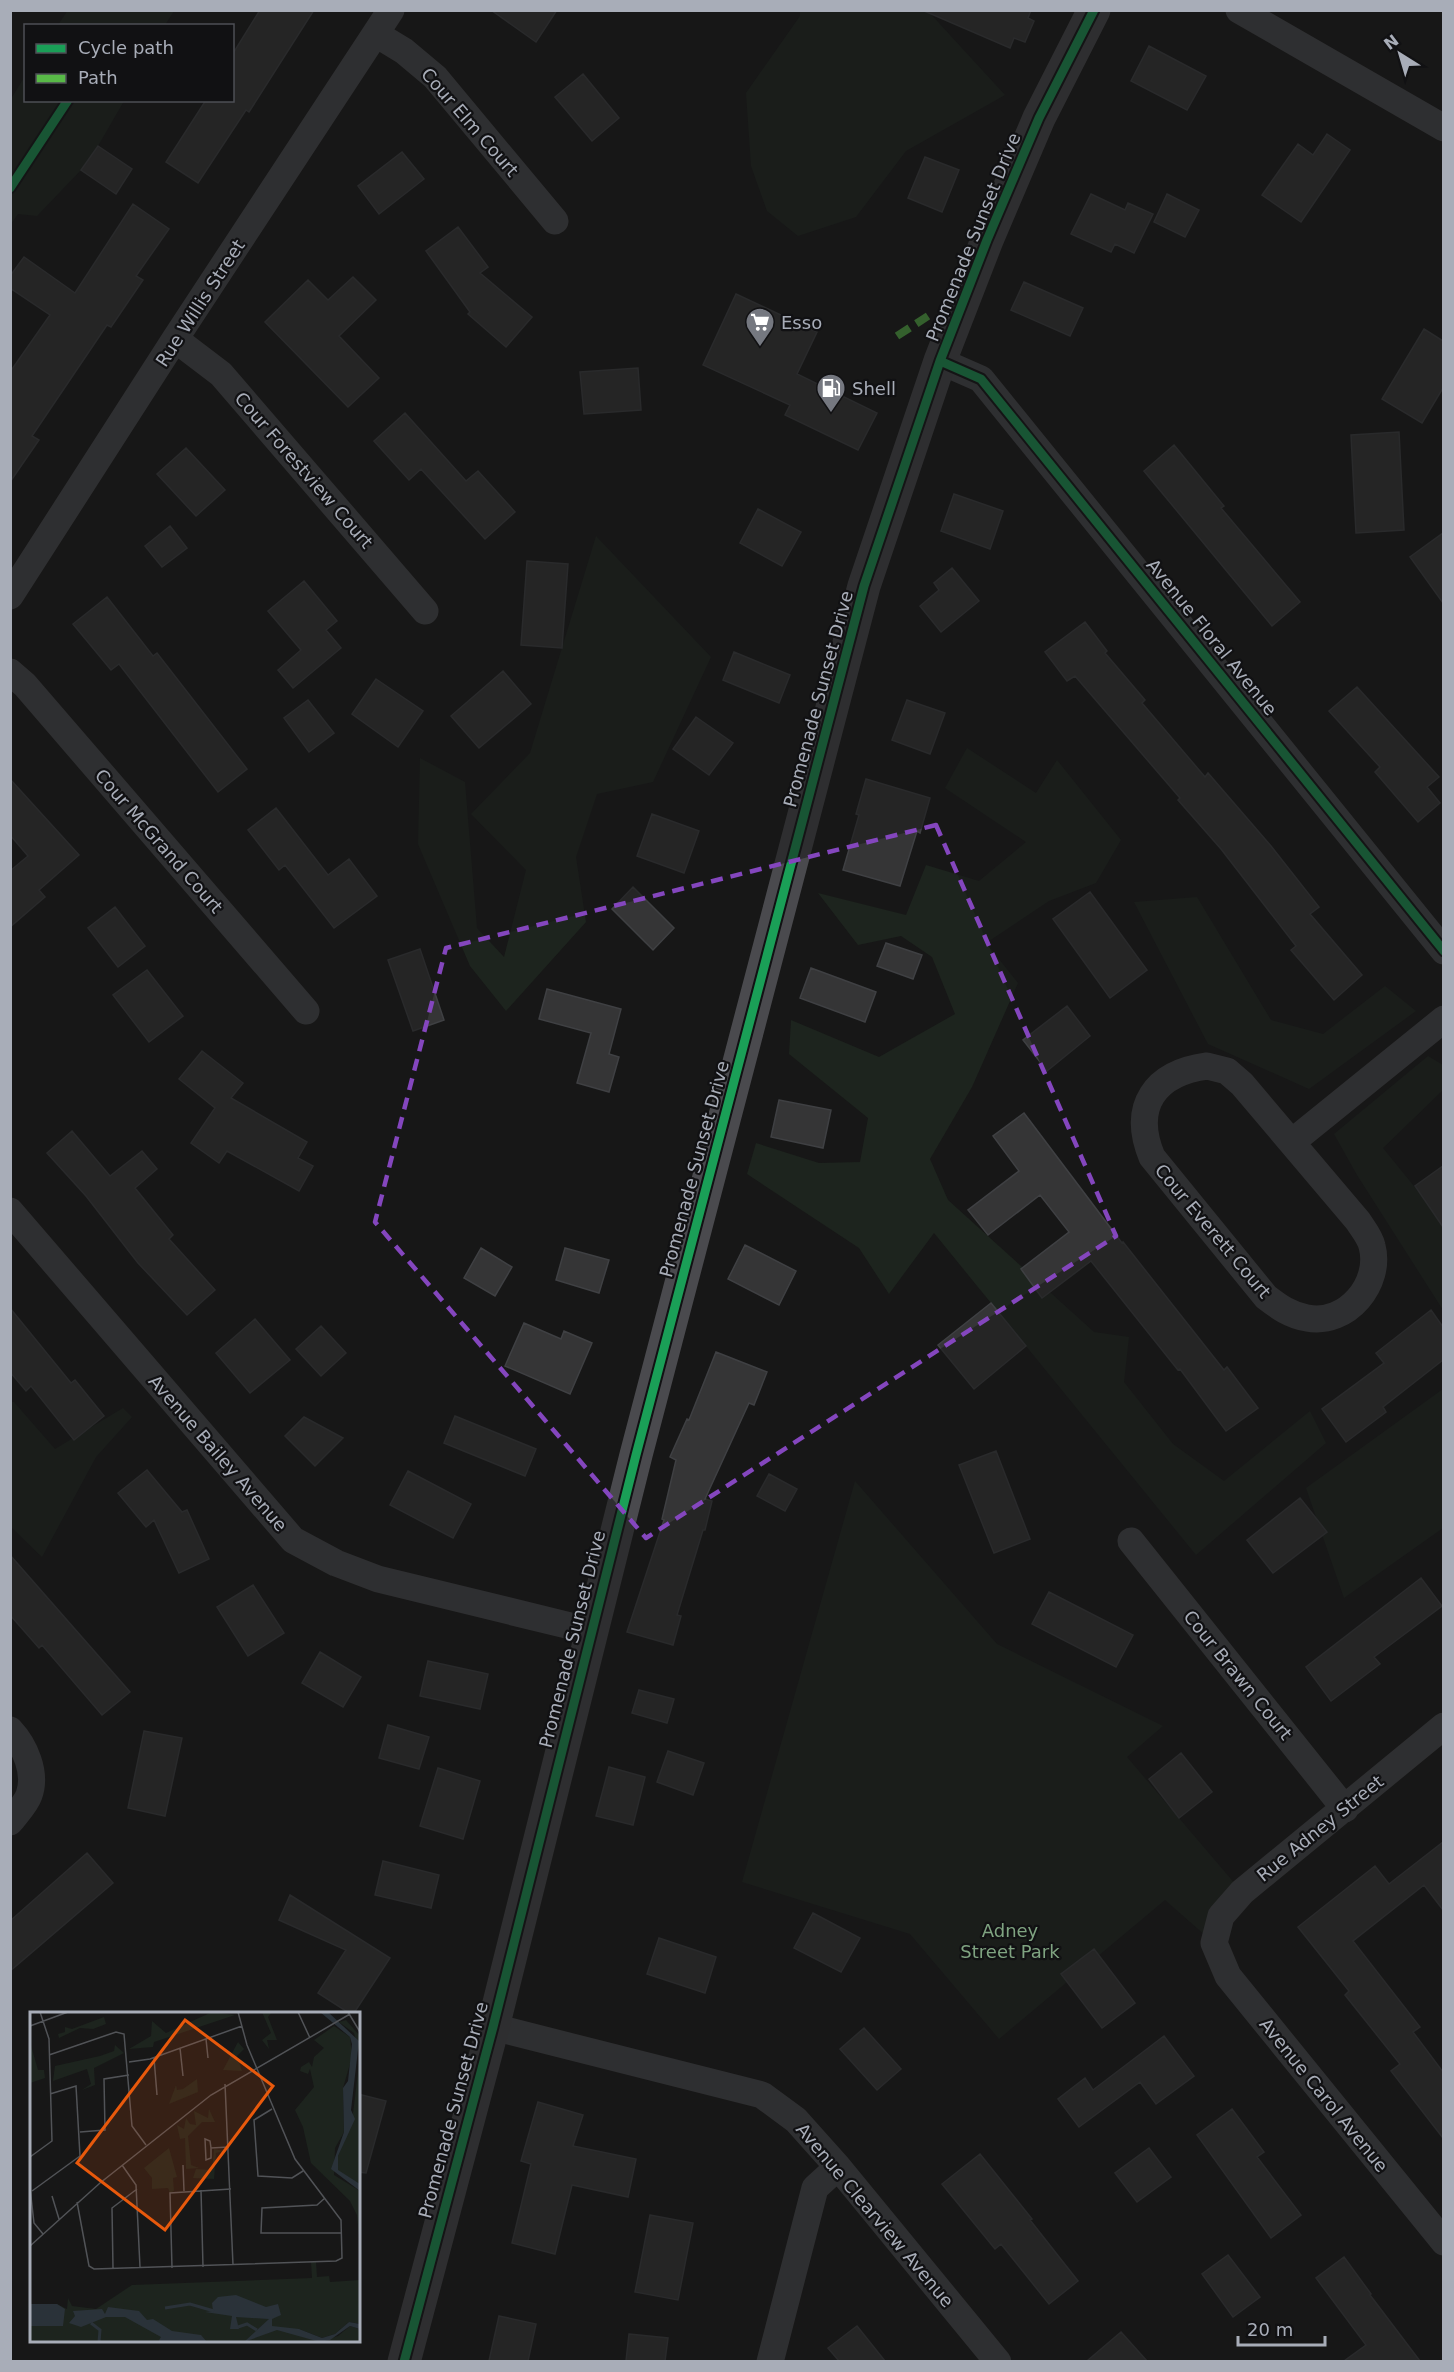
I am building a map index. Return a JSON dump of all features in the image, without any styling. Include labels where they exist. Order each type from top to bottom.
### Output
[{"type":"street","name":"Rue Willis Street","points":[[10,596],[391,10]]},
{"type":"street","name":"Promenade Sunset Drive","points":[[404,2361],[493,2027],[591,1631],[864,586],[940,362],[987,240],[1039,118],[1094,10]]},
{"type":"street","points":[[1239,10],[1443,128]]},
{"type":"street","name":"Cour Elm Court","points":[[376,34],[404,51],[435,77],[555,221]]},
{"type":"street","name":"Cour Forestview Court","points":[[176,339],[221,374],[425,611]]},
{"type":"street","name":"Avenue Floral Avenue","points":[[940,362],[981,379],[1443,951]]},
{"type":"street","name":"Cour McGrand Court","points":[[10,672],[25,685],[306,1011]]},
{"type":"street","points":[[1292,1142],[1443,1019]]},
{"type":"street","name":"Cour Everett Court","points":[[1207,1066],[1227,1071],[1242,1084],[1292,1142],[1358,1221],[1372,1244],[1375,1267],[1368,1288],[1353,1305],[1332,1317],[1308,1319],[1285,1311],[1266,1297],[1152,1157],[1143,1137],[1143,1116],[1152,1096],[1165,1079],[1186,1069],[1207,1066]]},
{"type":"street","name":"Avenue Bailey Avenue","points":[[10,1211],[293,1540],[336,1563],[378,1579],[591,1631]]},
{"type":"street","name":"Cour Brawn Court","points":[[1131,1540],[1345,1809]]},
{"type":"street","name":"Rue Adney Street","points":[[1214,1942],[1221,1916],[1242,1892],[1443,1726]]},
{"type":"street","points":[[10,1730],[21,1742],[31,1767],[29,1795],[10,1822]]},
{"type":"street","name":"Avenue Carol Avenue","points":[[1214,1942],[1227,1976],[1443,2241]]},
{"type":"street","name":"Avenue Clearview Avenue","points":[[493,2027],[762,2095],[796,2120],[838,2167],[998,2361]]},
{"type":"street","points":[[770,2361],[814,2188],[838,2167]]},
{"type":"highlighted area","points":[[936,825],[1116,1236],[646,1538],[375,1222],[446,948]]},
{"type":"green space","points":[[68,10],[174,10],[166,24],[59,24]]},
{"type":"green space","points":[[927,10],[1005,95],[906,151],[856,217],[798,236],[767,211],[751,166],[746,93],[800,16],[800,11]]},
{"type":"green space","points":[[24,78],[24,102],[123,102],[81,170],[37,216],[18,214],[11,224],[11,99]]},
{"type":"green space","points":[[596,536],[711,657],[653,782],[597,794],[576,857],[586,922],[506,1011],[470,966],[418,844],[420,758],[465,782],[477,928],[504,957],[526,870],[471,814],[530,753]]},
{"type":"green space","points":[[967,748],[1036,793],[1057,760],[1121,840],[1096,883],[1049,901],[986,943],[1018,983],[972,1087],[930,1159],[948,1200],[1094,1332],[1129,1337],[1124,1382],[1173,1444],[1224,1481],[1310,1411],[1326,1443],[1196,1555],[934,1233],[889,1294],[859,1248],[747,1174],[756,1143],[819,1163],[860,1162],[868,1118],[789,1054],[791,1020],[879,1057],[955,1014],[932,957],[901,936],[858,945],[818,893],[906,915],[926,865],[979,881],[1026,842],[945,788]]},
{"type":"green space","points":[[1197,897],[1271,1020],[1323,1034],[1385,986],[1416,1011],[1309,1089],[1208,1044],[1134,902]]},
{"type":"green space","points":[[1428,1056],[1443,1065],[1443,1090],[1383,1148],[1443,1222],[1443,1310],[1357,1175],[1334,1134]]},
{"type":"green space","points":[[1443,1389],[1443,1528],[1344,1598],[1306,1488]]},
{"type":"green space","points":[[10,1402],[14,1402],[55,1449],[123,1408],[132,1417],[96,1457],[42,1557],[11,1527]]},
{"type":"green space","name":"Adney Street Park","points":[[855,1481],[997,1644],[1163,1726],[1127,1757],[1242,1892],[1214,1943],[1165,1900],[999,2039],[910,1934],[742,1882]]},
{"type":"building","points":[[260,10],[314,10],[249,112],[246,110],[198,183],[166,162],[205,102],[234,102],[234,52]]},
{"type":"building","points":[[491,10],[557,10],[536,42]]},
{"type":"building","points":[[922,10],[1031,10],[1028,18],[1034,21],[1025,42],[1014,38],[1010,48]]},
{"type":"building","points":[[1149,46],[1206,76],[1187,110],[1131,81]]},
{"type":"building","points":[[583,74],[619,118],[592,141],[555,97]]},
{"type":"building","points":[[1327,134],[1350,150],[1301,222],[1262,195],[1298,144],[1313,155]]},
{"type":"building","points":[[98,146],[132,169],[116,194],[81,170]]},
{"type":"building","points":[[402,152],[424,179],[379,214],[358,186]]},
{"type":"building","points":[[925,157],[959,170],[942,212],[908,198]]},
{"type":"building","points":[[1091,194],[1125,210],[1128,203],[1153,214],[1134,253],[1115,244],[1111,252],[1071,234]]},
{"type":"building","points":[[1167,194],[1199,210],[1185,237],[1154,222]]},
{"type":"building","points":[[133,204],[169,229],[136,276],[143,280],[111,327],[107,325],[32,436],[39,440],[10,482],[10,372],[50,315],[10,288],[10,276],[24,257],[75,293]]},
{"type":"building","points":[[458,227],[488,267],[480,273],[532,317],[506,347],[468,314],[470,312],[426,251]]},
{"type":"building","points":[[353,277],[376,300],[339,336],[379,378],[348,407],[265,322],[308,280],[328,300]]},
{"type":"building","points":[[1024,282],[1083,308],[1070,336],[1011,310]]},
{"type":"building","name":"Esso","points":[[736,294],[817,332],[797,374],[877,413],[858,450],[785,415],[790,405],[703,365]]},
{"type":"building","points":[[1424,329],[1443,341],[1443,388],[1422,423],[1382,399]]},
{"type":"building","points":[[638,368],[641,410],[584,414],[580,372]]},
{"type":"building","points":[[405,413],[466,481],[478,471],[515,512],[485,539],[421,469],[409,480],[374,441]]},
{"type":"building","points":[[1399,432],[1404,530],[1356,533],[1351,435]]},
{"type":"building","points":[[1174,445],[1224,506],[1221,508],[1300,602],[1272,626],[1144,471]]},
{"type":"building","points":[[186,448],[225,490],[196,516],[157,474]]},
{"type":"building","points":[[954,494],[1003,511],[990,549],[941,531]]},
{"type":"building","points":[[758,509],[801,532],[782,566],[740,543]]},
{"type":"building","points":[[170,526],[187,548],[162,567],[145,546]]},
{"type":"building","points":[[1443,533],[1443,603],[1410,557]]},
{"type":"building","points":[[527,561],[568,564],[562,648],[521,645]]},
{"type":"building","points":[[952,568],[979,601],[941,632],[920,606],[939,590],[934,583]]},
{"type":"building","points":[[304,581],[337,621],[326,630],[341,648],[293,688],[278,670],[301,650],[268,611]]},
{"type":"building","points":[[107,597],[153,656],[157,653],[247,769],[218,792],[119,664],[111,670],[73,624]]},
{"type":"building","points":[[1085,622],[1107,651],[1105,653],[1145,700],[1142,703],[1205,777],[1208,773],[1271,846],[1319,907],[1310,914],[1362,975],[1334,1000],[1291,950],[1296,946],[1221,849],[1178,800],[1180,798],[1075,676],[1067,681],[1045,652]]},
{"type":"building","points":[[734,652],[790,675],[779,703],[723,680]]},
{"type":"building","points":[[503,671],[531,704],[479,748],[451,716]]},
{"type":"building","points":[[376,679],[423,711],[398,747],[352,714]]},
{"type":"building","points":[[1357,687],[1439,777],[1427,787],[1440,803],[1418,822],[1375,772],[1380,767],[1329,711]]},
{"type":"building","points":[[308,700],[334,733],[309,752],[284,718]]},
{"type":"building","points":[[907,700],[945,713],[930,754],[892,740]]},
{"type":"building","points":[[696,717],[733,743],[709,775],[673,749]]},
{"type":"building","points":[[10,779],[79,855],[39,890],[45,897],[10,927],[10,871],[28,856],[10,835]]},
{"type":"building","points":[[866,779],[930,798],[920,833],[917,831],[900,886],[843,870],[859,815],[856,814]]},
{"type":"building","points":[[276,808],[328,875],[349,859],[377,896],[334,928],[285,865],[279,870],[248,830]]},
{"type":"building","points":[[652,814],[699,831],[684,873],[637,856]]},
{"type":"building","points":[[633,887],[674,928],[653,950],[612,909]]},
{"type":"building","points":[[1090,892],[1147,970],[1110,998],[1053,919]]},
{"type":"building","points":[[115,907],[145,946],[118,967],[88,928]]},
{"type":"building","points":[[886,943],[922,955],[913,979],[877,966]]},
{"type":"building","points":[[420,949],[444,1020],[413,1031],[388,960]]},
{"type":"building","points":[[811,968],[876,992],[865,1022],[800,998]]},
{"type":"building","points":[[147,970],[183,1016],[149,1042],[113,995]]},
{"type":"building","points":[[547,989],[621,1009],[609,1054],[619,1057],[609,1092],[577,1083],[591,1033],[539,1019]]},
{"type":"building","points":[[1067,1006],[1090,1036],[1047,1071],[1023,1040]]},
{"type":"building","points":[[202,1051],[243,1083],[231,1098],[307,1142],[298,1158],[313,1166],[299,1191],[227,1151],[219,1163],[191,1143],[215,1108],[179,1079]]},
{"type":"building","points":[[779,1100],[831,1110],[823,1148],[771,1137]]},
{"type":"building","points":[[1024,1113],[1122,1243],[1224,1370],[1227,1367],[1258,1408],[1226,1431],[1180,1369],[1178,1370],[1091,1261],[1042,1298],[1021,1269],[1069,1232],[1040,1195],[988,1235],[968,1210],[1019,1171],[993,1136]]},
{"type":"building","points":[[72,1131],[110,1176],[142,1151],[157,1169],[135,1188],[173,1235],[169,1239],[215,1290],[187,1315],[138,1263],[86,1196],[47,1153]]},
{"type":"building","points":[[1443,1166],[1443,1227],[1415,1186]]},
{"type":"building","points":[[745,1245],[796,1271],[779,1305],[728,1279]]},
{"type":"building","points":[[481,1248],[512,1267],[495,1296],[464,1278]]},
{"type":"building","points":[[565,1248],[609,1260],[599,1293],[556,1280]]},
{"type":"building","points":[[991,1303],[1026,1346],[974,1389],[938,1345]]},
{"type":"building","points":[[10,1308],[71,1383],[75,1380],[104,1416],[74,1440],[31,1386],[26,1391],[10,1372]]},
{"type":"building","points":[[1431,1310],[1443,1327],[1443,1360],[1383,1407],[1386,1412],[1346,1442],[1322,1409],[1384,1363],[1376,1353]]},
{"type":"building","points":[[255,1319],[290,1360],[250,1393],[216,1353]]},
{"type":"building","points":[[524,1323],[561,1339],[564,1331],[592,1343],[570,1394],[505,1366]]},
{"type":"building","points":[[321,1326],[346,1353],[321,1376],[296,1349]]},
{"type":"building","points":[[716,1352],[767,1372],[754,1405],[749,1403],[705,1499],[712,1501],[705,1530],[703,1530],[677,1615],[681,1616],[673,1645],[627,1632],[664,1520],[662,1519],[676,1460],[670,1457],[687,1419],[689,1420]]},
{"type":"building","points":[[455,1416],[536,1449],[525,1476],[444,1443]]},
{"type":"building","points":[[304,1417],[343,1438],[315,1466],[285,1436]]},
{"type":"building","points":[[996,1451],[1030,1539],[994,1553],[959,1465]]},
{"type":"building","points":[[147,1470],[182,1512],[187,1510],[209,1559],[179,1573],[154,1520],[146,1527],[118,1493]]},
{"type":"building","points":[[408,1471],[471,1504],[453,1538],[390,1505]]},
{"type":"building","points":[[769,1474],[797,1489],[785,1511],[757,1496]]},
{"type":"building","points":[[1300,1498],[1327,1532],[1273,1573],[1247,1540]]},
{"type":"building","points":[[10,1555],[130,1692],[102,1715],[42,1645],[39,1648],[10,1615]]},
{"type":"building","points":[[1421,1578],[1442,1606],[1374,1657],[1380,1664],[1331,1701],[1306,1667]]},
{"type":"building","points":[[253,1585],[284,1633],[248,1656],[217,1607]]},
{"type":"building","points":[[1049,1592],[1133,1635],[1116,1667],[1032,1624]]},
{"type":"building","points":[[320,1652],[361,1677],[343,1707],[302,1683]]},
{"type":"building","points":[[428,1661],[488,1674],[480,1709],[420,1696]]},
{"type":"building","points":[[639,1690],[674,1699],[667,1723],[632,1713]]},
{"type":"building","points":[[388,1725],[429,1737],[419,1769],[379,1758]]},
{"type":"building","points":[[144,1731],[182,1738],[165,1816],[128,1808]]},
{"type":"building","points":[[668,1751],[704,1763],[693,1795],[657,1782]]},
{"type":"building","points":[[1181,1753],[1212,1792],[1179,1818],[1149,1779]]},
{"type":"building","points":[[609,1767],[645,1777],[633,1825],[596,1816]]},
{"type":"building","points":[[438,1768],[480,1781],[463,1839],[420,1826]]},
{"type":"building","points":[[1443,1842],[1443,1910],[1424,1885],[1353,1941],[1420,2027],[1413,2032],[1443,2072],[1443,2138],[1391,2071],[1400,2064],[1345,1995],[1349,1991],[1298,1927],[1375,1866],[1389,1884]]},
{"type":"building","points":[[87,1853],[113,1883],[10,1971],[10,1921]]},
{"type":"building","points":[[383,1861],[439,1875],[431,1908],[375,1895]]},
{"type":"building","points":[[290,1895],[390,1958],[355,2012],[347,2012],[318,1993],[346,1950],[279,1920]]},
{"type":"building","points":[[813,1913],[860,1938],[841,1972],[794,1948]]},
{"type":"building","points":[[659,1938],[716,1957],[705,1993],[647,1974]]},
{"type":"building","points":[[1094,1949],[1135,2003],[1102,2028],[1061,1974]]},
{"type":"building","points":[[864,2028],[901,2069],[877,2090],[840,2049]]},
{"type":"building","points":[[1164,2036],[1194,2076],[1156,2104],[1140,2082],[1079,2127],[1058,2099],[1085,2078],[1093,2090]]},
{"type":"building","points":[[360,2094],[386,2101],[366,2173],[360,2172]]},
{"type":"building","points":[[538,2102],[583,2115],[573,2146],[636,2159],[628,2197],[572,2185],[555,2254],[512,2243],[531,2164],[521,2161]]},
{"type":"building","points":[[1232,2109],[1264,2152],[1257,2157],[1301,2215],[1271,2238],[1197,2135]]},
{"type":"building","points":[[1149,2148],[1171,2177],[1137,2202],[1115,2173]]},
{"type":"building","points":[[980,2154],[1078,2281],[1049,2304],[1001,2244],[995,2249],[942,2184]]},
{"type":"building","points":[[650,2215],[693,2223],[678,2300],[635,2292]]},
{"type":"building","points":[[1228,2255],[1260,2297],[1233,2317],[1202,2274]]},
{"type":"building","points":[[1344,2257],[1420,2361],[1344,2361],[1366,2345],[1316,2278]]},
{"type":"building","points":[[499,2316],[536,2324],[528,2361],[489,2361]]},
{"type":"building","points":[[857,2326],[885,2361],[839,2361],[828,2348]]},
{"type":"building","points":[[1121,2332],[1147,2361],[1087,2361]]},
{"type":"building","points":[[629,2334],[668,2338],[665,2361],[626,2361]]},
{"type":"marked path","points":[[897,336],[928,316]]},
{"type":"cycle path","points":[[404,2362],[493,2027],[636,1455],[864,586],[940,361],[987,240],[1039,118],[1094,10]]},
{"type":"cycle path","points":[[10,188],[67,102]]},
{"type":"cycle path","points":[[940,361],[981,379],[1444,951]]},
{"type":"place","name":"Esso","points":[[760,348]]},
{"type":"place","name":"Shell","points":[[831,414]]}]
